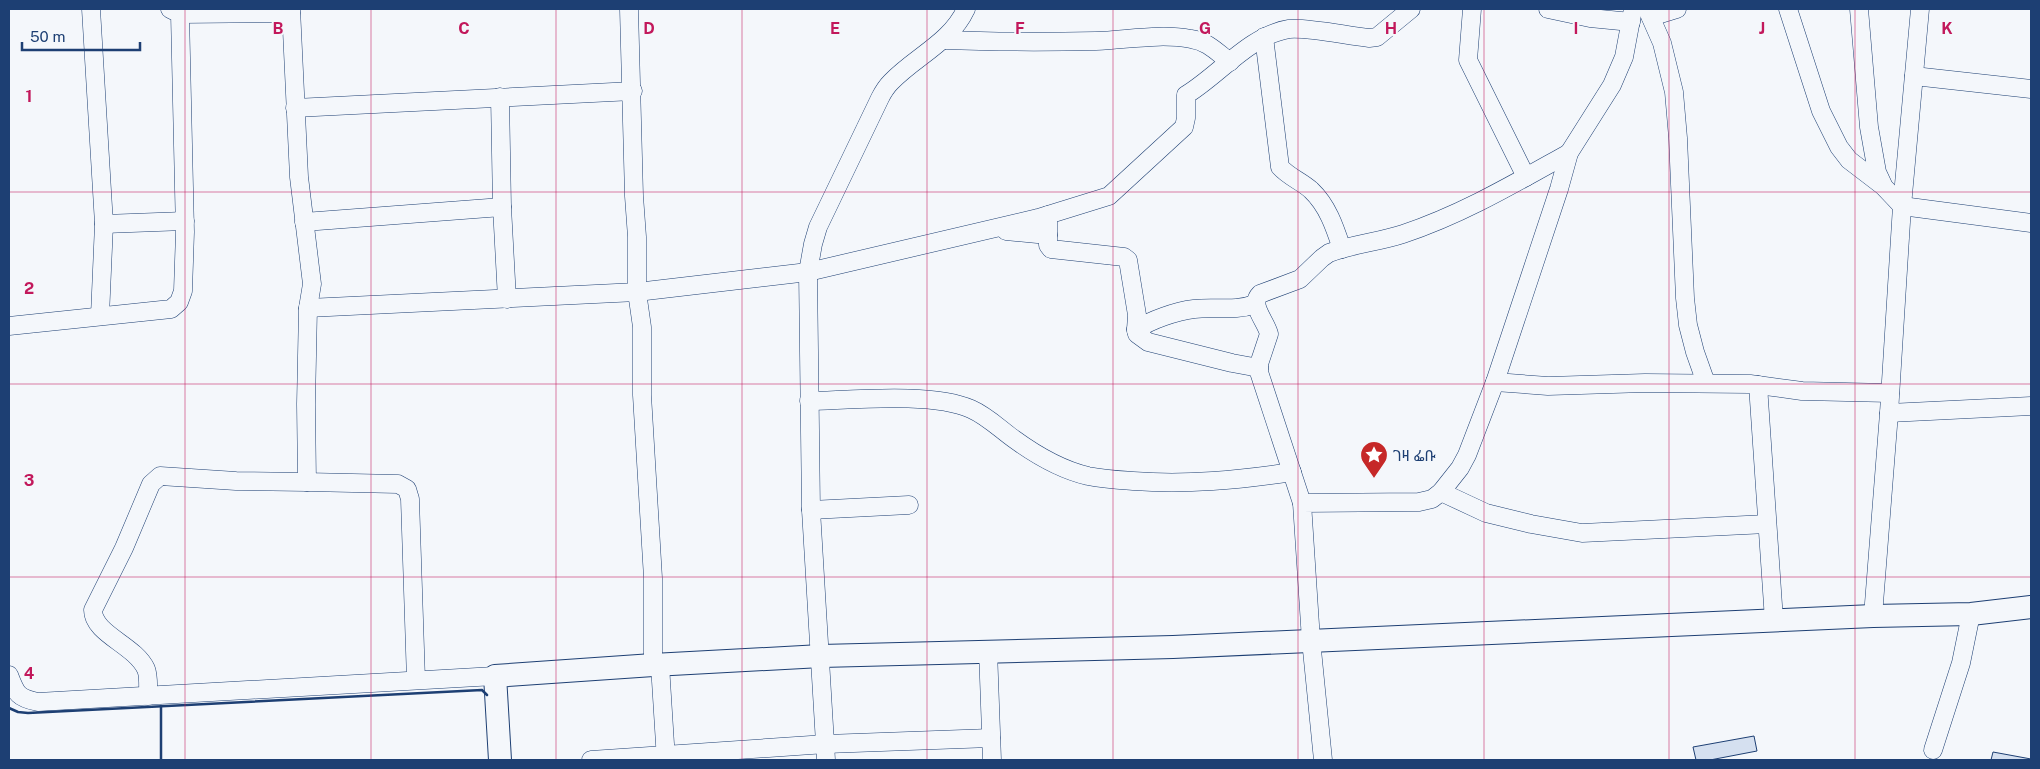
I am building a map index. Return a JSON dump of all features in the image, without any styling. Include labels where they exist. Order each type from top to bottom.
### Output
[{"type":"main road","points":[[500,760],[495,676],[821,656],[1174,646],[1873,616],[1972,614],[2031,607]]},
{"type":"street","points":[[91,9],[104,224],[100,316]]},
{"type":"street","points":[[629,9],[633,91],[637,292],[642,327],[642,395],[657,665],[666,758]]},
{"type":"street","points":[[826,752],[811,510],[808,272],[813,244],[818,227],[880,98],[891,82],[944,40],[960,22],[966,9]]},
{"type":"street","points":[[308,308],[637,292],[808,272],[992,230],[1048,215],[1109,196],[1184,127],[1186,95],[1264,38],[1289,29],[1369,38],[1377,37],[1411,9]]},
{"type":"street","points":[[1472,9],[1468,60],[1526,178]]},
{"type":"street","points":[[1302,503],[1419,502],[1432,499],[1460,468],[1467,455],[1495,382],[1559,190],[1569,153],[1612,85],[1624,57],[1632,16],[1590,18],[1548,9]]},
{"type":"street","points":[[1677,9],[1649,13],[1662,43],[1674,92],[1678,138],[1685,298],[1694,352],[1706,383]]},
{"type":"street","points":[[1788,9],[1816,98],[1839,146],[1849,160],[1884,187],[1902,206],[2031,223]]},
{"type":"street","points":[[1859,9],[1869,127],[1877,172],[1884,187]]},
{"type":"street","points":[[1873,616],[1890,413],[1902,206],[1920,9]]},
{"type":"street","points":[[9,326],[171,308],[179,302],[183,291],[185,221],[175,11],[291,11],[299,177],[312,284],[308,308],[307,482]]},
{"type":"street","points":[[944,40],[1001,42],[1098,41],[1175,36],[1208,44],[1230,62]]},
{"type":"street","points":[[1264,38],[1280,167],[1286,174],[1310,189],[1323,202],[1333,222],[1342,249]]},
{"type":"street","points":[[1914,76],[2031,89]]},
{"type":"street","points":[[295,108],[633,91]]},
{"type":"street","points":[[500,97],[502,207],[507,299]]},
{"type":"street","points":[[1323,760],[1310,640],[1302,503],[1259,368],[1269,334],[1255,304],[1256,298],[1260,294],[1300,279],[1322,258],[1342,249],[1402,235],[1448,217],[1500,193],[1569,153]]},
{"type":"street","points":[[304,222],[502,207]]},
{"type":"street","points":[[1048,215],[1048,244],[1051,249],[1124,257],[1128,260],[1137,315],[1136,330],[1137,334],[1148,342],[1259,368]]},
{"type":"street","points":[[104,224],[185,221]]},
{"type":"street","points":[[992,230],[1048,235]]},
{"type":"street","points":[[1136,330],[1147,322],[1194,309],[1243,308],[1255,304]]},
{"type":"street","points":[[1495,382],[1548,386],[1706,383],[1758,385],[1802,391],[1890,393]]},
{"type":"street","points":[[1758,385],[1774,620]]},
{"type":"street","points":[[809,401],[925,400],[970,408],[982,414],[1016,441],[1052,463],[1088,476],[1156,483],[1206,483],[1292,472]]},
{"type":"street","points":[[1890,413],[2031,406]]},
{"type":"street","points":[[148,696],[145,667],[124,644],[96,623],[93,617],[93,610],[124,548],[151,484],[160,476],[236,481],[398,484],[407,489],[410,499],[416,680]]},
{"type":"street","points":[[1440,492],[1486,513],[1531,524],[1582,532],[1767,524]]},
{"type":"street","points":[[811,510],[910,505]]},
{"type":"street","points":[[1932,750],[1959,672],[1972,614]]},
{"type":"street","points":[[988,650],[992,760]]},
{"type":"street","points":[[9,674],[16,693],[25,700],[38,702],[495,676]]},
{"type":"street","points":[[591,760],[826,752],[991,738]]},
{"type":"building","points":[[1754,736],[1757,751],[1710,760],[1696,760],[1693,747]]},
{"type":"building","points":[[1993,752],[2031,759],[2031,760],[1991,760]]},
{"type":"wall","points":[[9,708],[18,712],[28,713],[482,690],[487,695]]},
{"type":"wall","points":[[161,706],[161,760]]},
{"type":"place","name":"ገዛ ፌቡ","points":[[1374,479]]}]
